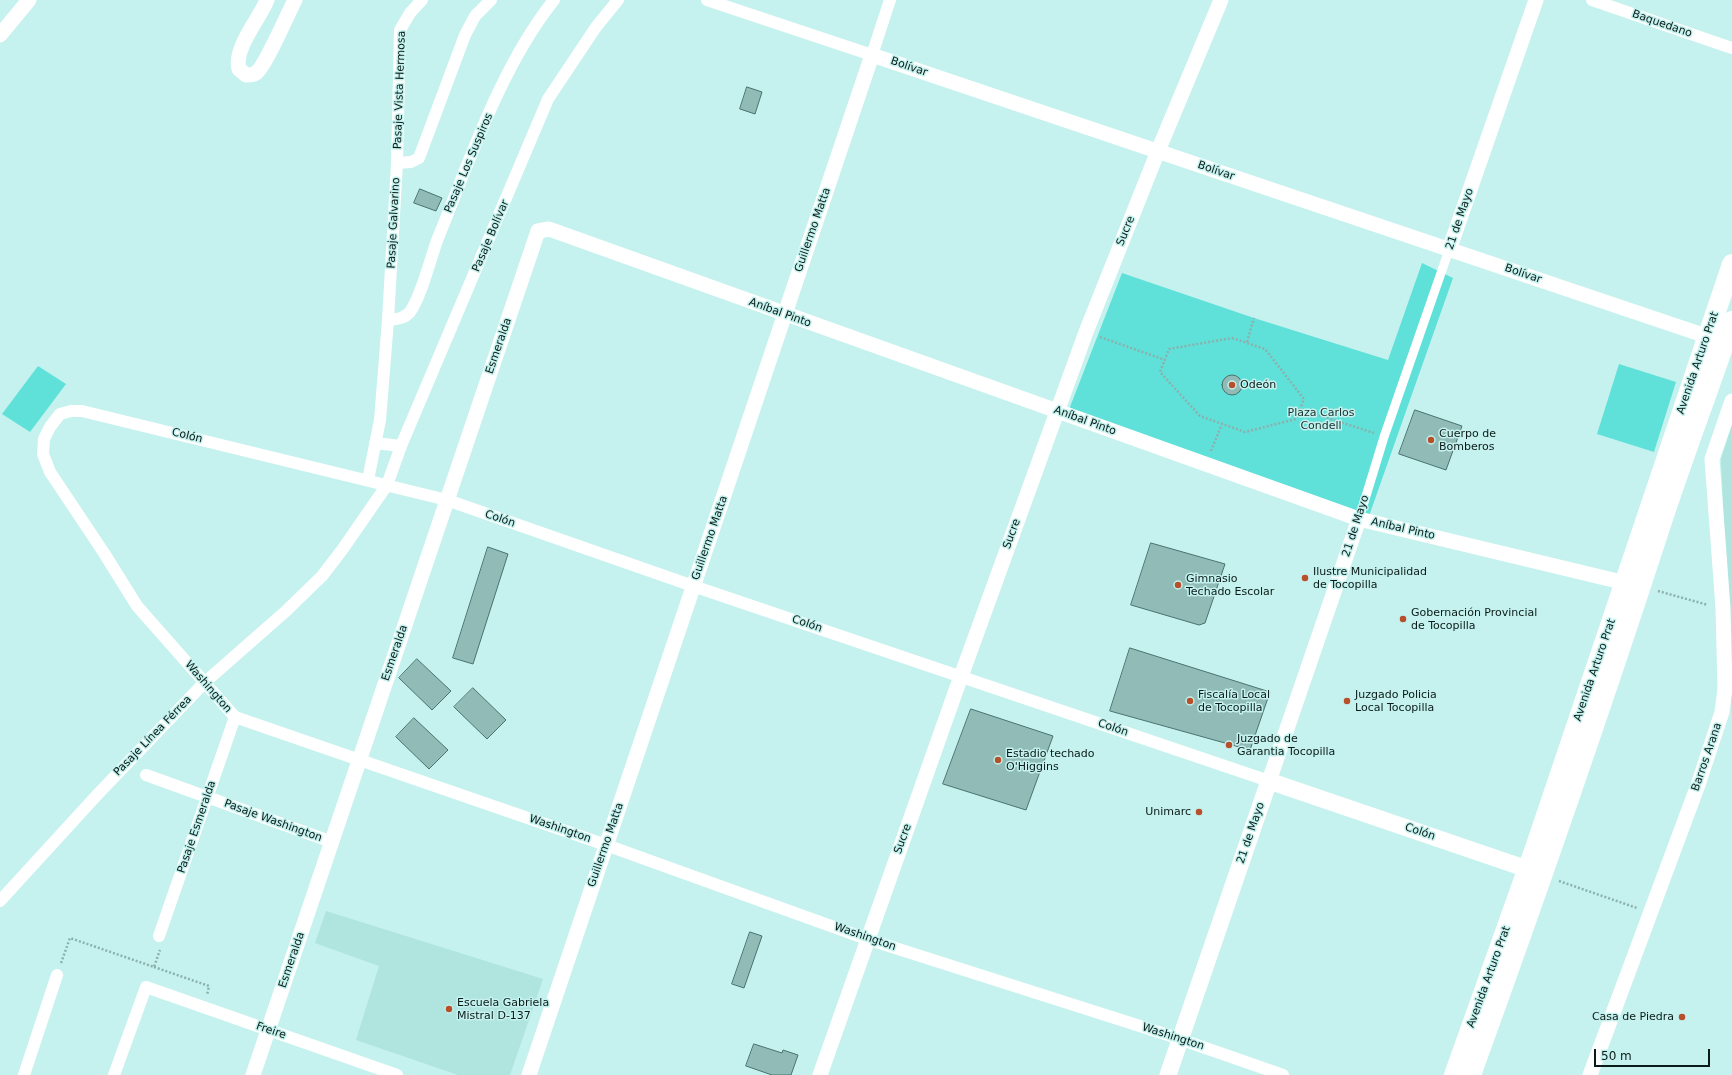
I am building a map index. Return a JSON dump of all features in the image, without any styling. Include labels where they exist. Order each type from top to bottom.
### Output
[{"type":"highway","name":"Avenida Arturo Prat","points":[[1471,1075],[1535,872],[1633,584],[1657,536],[1716,340],[1732,264]]},
{"type":"highway","name":"Avenida Arturo Prat","points":[[1716,340],[1732,321]]},
{"type":"highway","name":"Avenida Arturo Prat","points":[[1454,1075],[1535,872]]},
{"type":"main road","name":"Colón","points":[[1269,781],[1535,872]]},
{"type":"main road","name":"21 de Mayo","points":[[1168,1075],[1269,781]]},
{"type":"street","points":[[0,35],[29,0]]},
{"type":"street","points":[[267,0],[245,42],[238,59],[239,69],[246,75],[256,73],[259,69],[271,49],[295,0]]},
{"type":"street","name":"Pasaje Vista Hermosa","points":[[397,163],[400,30],[410,13],[422,0]]},
{"type":"street","name":"Pasaje Galvarino","points":[[368,480],[380,420],[388,320],[397,163],[411,162],[419,158],[464,35],[475,16],[491,0]]},
{"type":"street","name":"Pasaje Los Suspiros","points":[[388,320],[404,318],[416,302],[436,242],[480,133],[515,60],[539,19],[554,0]]},
{"type":"street","name":"Pasaje Bolívar","points":[[387,485],[401,446],[548,99],[596,27],[618,0]]},
{"type":"street","name":"Bolívar","points":[[707,0],[1716,340]]},
{"type":"street","name":"Guillermo Matta","points":[[529,1075],[890,0]]},
{"type":"street","name":"Sucre","points":[[820,1075],[867,939],[1086,332],[1158,151],[1221,0]]},
{"type":"street","name":"21 de Mayo","points":[[1269,781],[1359,519],[1384,437],[1536,0]]},
{"type":"street","name":"Baquedano","points":[[1592,0],[1732,48]]},
{"type":"street","name":"Aníbal Pinto","points":[[538,231],[549,229],[1359,519],[1633,584]]},
{"type":"street","name":"Esmeralda","points":[[253,1075],[538,231]]},
{"type":"street","name":"Barros Arana","points":[[1590,1075],[1698,785],[1722,712],[1724,689],[1723,608],[1712,459],[1732,400]]},
{"type":"street","name":"Colón","points":[[60,414],[71,410],[82,411],[447,500],[693,586],[1269,781]]},
{"type":"street","name":"Washington","points":[[60,414],[44,438],[43,454],[50,472],[137,606],[234,717],[606,845],[867,939],[1180,1039],[1283,1075]]},
{"type":"street","points":[[375,443],[401,446]]},
{"type":"street","name":"Pasaje Línea Férrea","points":[[0,901],[96,795],[204,683],[286,611],[322,576],[387,485]]},
{"type":"street","name":"Pasaje Esmeralda","points":[[161,931],[234,717]]},
{"type":"street","name":"Pasaje Washington","points":[[146,775],[332,842]]},
{"type":"street","points":[[24,1075],[58,975]]},
{"type":"street","name":"Freire","points":[[114,1075],[146,987],[397,1075]]},
{"type":"path","points":[[1246,343],[1254,318]]},
{"type":"path","points":[[1086,332],[1165,360]]},
{"type":"path","points":[[1232,338],[1246,343],[1265,349],[1304,399],[1296,419],[1245,432],[1200,416],[1160,372],[1169,349],[1232,338]]},
{"type":"path","points":[[1300,409],[1384,437]]},
{"type":"path","points":[[1206,464],[1222,424]]},
{"type":"path","points":[[1633,584],[1704,605],[1723,608]]},
{"type":"path","points":[[1535,872],[1651,913]]},
{"type":"path","points":[[154,967],[167,928],[161,931]]},
{"type":"path","points":[[58,975],[70,938],[209,986],[203,1007]]},
{"type":"shaded area","points":[[1732,425],[1732,717],[1721,459]]},
{"type":"shaded area","name":"Escuela Gabriela Mistral D-137","points":[[326,911],[543,979],[510,1075],[458,1075],[356,1040],[379,966],[315,943]]},
{"type":"green space","name":"Plaza Carlos Condell","points":[[1422,263],[1453,278],[1369,516],[1068,412],[1122,273],[1254,318],[1388,360]]},
{"type":"green space","points":[[1619,364],[1676,382],[1654,452],[1597,434]]},
{"type":"green space","points":[[38,366],[66,384],[30,432],[2,414]]},
{"type":"building","points":[[747,87],[762,92],[755,114],[740,109]]},
{"type":"building","points":[[420,189],[442,198],[436,211],[414,203]]},
{"type":"building","name":"Odeón","points":[[1232,375],[1239,378],[1242,385],[1239,392],[1232,395],[1225,392],[1222,385],[1225,378]]},
{"type":"building","name":"Cuerpo de Bomberos","points":[[1415,410],[1462,426],[1446,470],[1399,454]]},
{"type":"building","name":"Gimnasio Techado Escolar","points":[[1151,543],[1225,564],[1205,623],[1199,625],[1131,605]]},
{"type":"building","points":[[488,547],[508,554],[473,664],[453,658]]},
{"type":"building","name":"Fiscalía Local de Tocopilla","points":[[1130,648],[1270,692],[1250,750],[1110,711]]},
{"type":"building","points":[[417,659],[451,691],[432,710],[399,678]]},
{"type":"building","points":[[473,688],[506,720],[487,739],[454,707]]},
{"type":"building","name":"Estadio techado O'Higgins","points":[[971,709],[1053,736],[1026,810],[943,784]]},
{"type":"building","points":[[414,718],[448,750],[429,769],[396,737]]},
{"type":"building","points":[[750,932],[762,936],[744,988],[732,984]]},
{"type":"building","points":[[754,1044],[782,1053],[783,1050],[798,1055],[791,1075],[772,1075],[746,1066]]},
{"type":"place","name":"Odeón","points":[[1232,385]]},
{"type":"place","name":"Cuerpo de Bomberos","points":[[1431,440]]},
{"type":"place","name":"Ilustre Municipalidad de Tocopilla","points":[[1305,578]]},
{"type":"place","name":"Gimnasio Techado Escolar","points":[[1178,585]]},
{"type":"place","name":"Gobernación Provincial de Tocopilla","points":[[1403,619]]},
{"type":"place","name":"Fiscalía Local de Tocopilla","points":[[1190,701]]},
{"type":"place","name":"Juzgado Policia Local Tocopilla","points":[[1347,701]]},
{"type":"place","name":"Juzgado de Garantia Tocopilla","points":[[1229,745]]},
{"type":"place","name":"Estadio techado O'Higgins","points":[[998,760]]},
{"type":"place","name":"Unimarc","points":[[1199,812]]},
{"type":"place","name":"Escuela Gabriela Mistral D-137","points":[[449,1009]]},
{"type":"place","name":"Casa de Piedra","points":[[1682,1017]]}]
